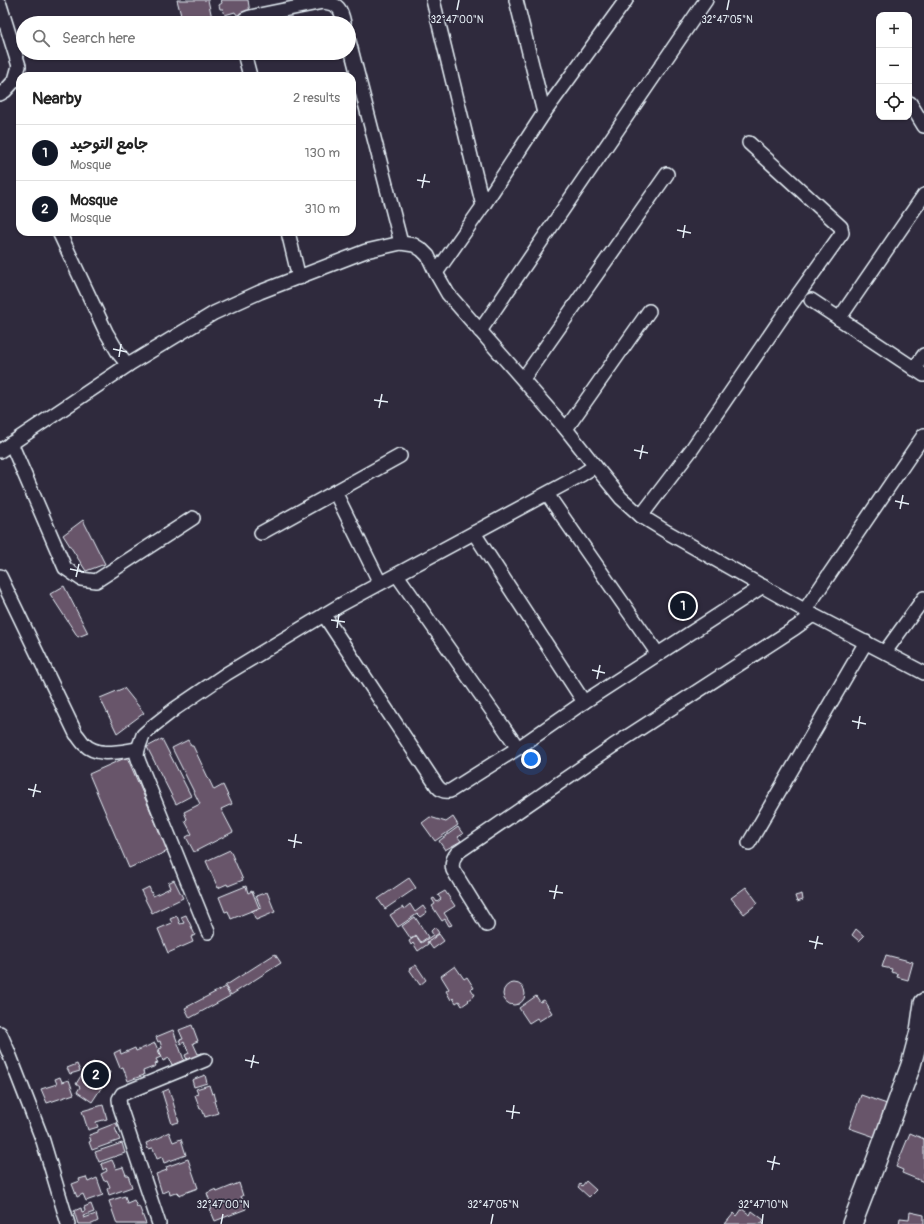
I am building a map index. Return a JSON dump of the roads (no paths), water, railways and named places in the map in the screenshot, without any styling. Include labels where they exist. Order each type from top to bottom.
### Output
[{"type":"street","points":[[433,0],[483,206]]},
{"type":"street","points":[[516,0],[544,113]]},
{"type":"street","points":[[436,273],[483,206],[544,113],[626,0]]},
{"type":"street","points":[[480,331],[706,0]]},
{"type":"street","points":[[255,16],[323,2],[329,2],[338,7],[342,12],[343,16]]},
{"type":"street","points":[[0,5],[16,56]]},
{"type":"street","points":[[17,60],[19,66],[17,72]]},
{"type":"street","points":[[246,60],[249,72]]},
{"type":"street","points":[[354,60],[401,243]]},
{"type":"street","points":[[0,94],[5,91],[15,80],[16,76]]},
{"type":"street","points":[[912,106],[924,126]]},
{"type":"street","points":[[641,516],[692,449],[787,310],[842,233],[841,227],[749,143]]},
{"type":"street","points":[[523,379],[667,174]]},
{"type":"street","points":[[838,319],[924,195]]},
{"type":"street","points":[[62,236],[106,332],[119,354],[128,365]]},
{"type":"street","points":[[289,236],[299,278]]},
{"type":"street","points":[[0,451],[128,365],[214,313],[260,292],[366,251],[401,243],[414,245],[428,256],[448,294],[566,429],[621,498],[641,516],[809,613],[924,673]]},
{"type":"street","points":[[811,300],[919,372],[924,355]]},
{"type":"street","points":[[566,429],[649,311]]},
{"type":"street","points":[[487,925],[453,870],[453,859],[457,852],[614,746],[795,628],[809,613],[924,435]]},
{"type":"street","points":[[11,443],[65,568],[81,579],[96,581],[193,518]]},
{"type":"street","points":[[261,534],[400,456]]},
{"type":"street","points":[[208,932],[137,756],[143,735],[203,689],[324,615],[380,583],[547,494],[595,466]]},
{"type":"street","points":[[335,492],[380,583]]},
{"type":"street","points":[[547,494],[658,654]]},
{"type":"street","points":[[474,533],[584,702]]},
{"type":"street","points":[[397,575],[518,748]]},
{"type":"street","points":[[0,576],[76,734],[84,744],[92,750],[99,752],[111,753],[138,749]]},
{"type":"street","points":[[324,615],[441,790],[445,792],[450,791],[518,748],[584,702],[763,586]]},
{"type":"street","points":[[886,652],[924,598]]},
{"type":"street","points":[[749,843],[866,642]]},
{"type":"street","points":[[852,1224],[911,1065],[920,1032],[924,1003]]},
{"type":"street","points":[[0,1033],[22,1084],[43,1142],[68,1224]]},
{"type":"street","points":[[159,1224],[120,1107],[119,1099],[122,1094],[205,1060]]},
{"type":"place","name":"جامع التوحيد","points":[[683,606]]},
{"type":"place","name":"Mosque","points":[[96,1075]]}]
